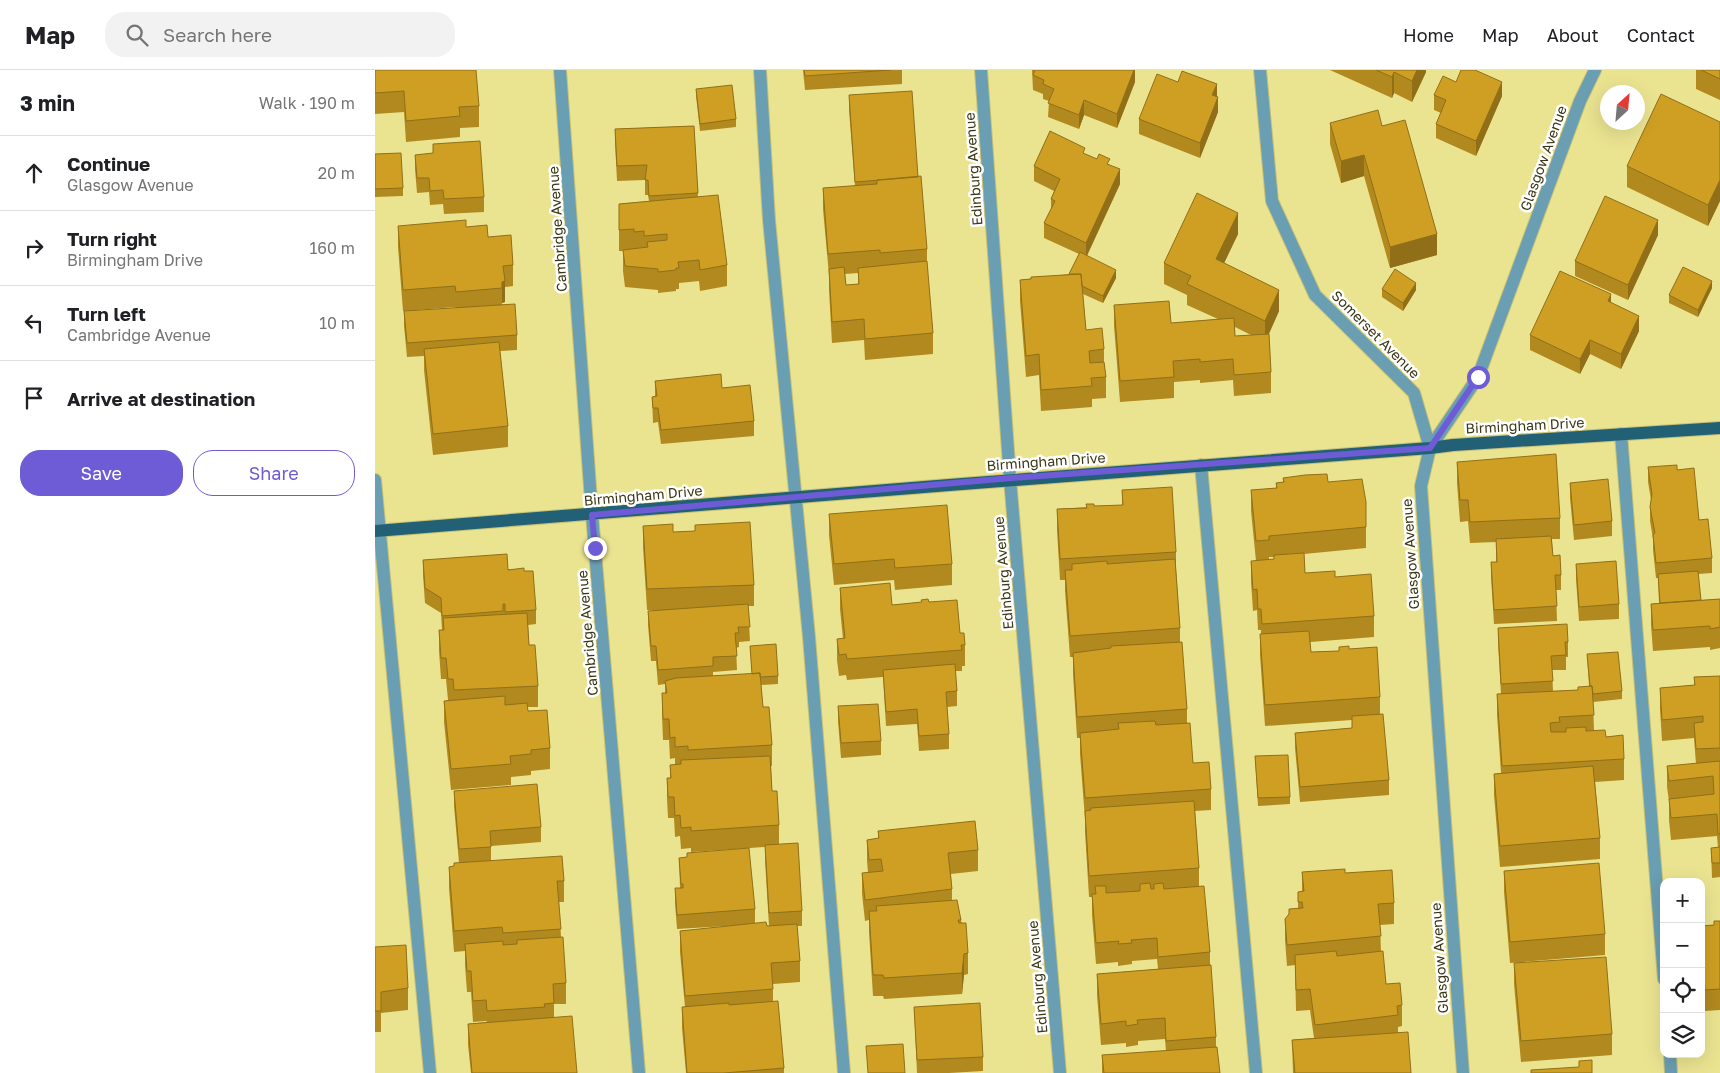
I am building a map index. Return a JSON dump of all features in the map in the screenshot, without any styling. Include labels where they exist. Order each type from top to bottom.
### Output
[{"type":"main road","name":"Birmingham Drive","points":[[377,530],[592,515],[1011,478],[1430,448],[1453,444],[1720,428]]},
{"type":"street","name":"Cambridge Avenue","points":[[560,70],[592,515],[639,1073]]},
{"type":"street","points":[[759,70],[769,220],[810,647],[843,1073]]},
{"type":"street","name":"Edinburg Avenue","points":[[981,70],[1011,478],[1060,1073]]},
{"type":"street","name":"Somerset Avenue","points":[[1260,70],[1273,201],[1276,209],[1315,294],[1414,393],[1430,448]]},
{"type":"street","name":"Glasgow Avenue","points":[[1463,1073],[1421,486],[1430,448],[1478,377],[1580,101],[1595,70]]},
{"type":"street","points":[[1621,434],[1663,968]]},
{"type":"street","points":[[1201,465],[1256,1073]]},
{"type":"street","points":[[375,480],[377,530],[430,1073]]},
{"type":"street","points":[[1670,1058],[1671,1073]]},
{"type":"building","points":[[375,70],[476,70],[479,106],[459,107],[460,116],[406,121],[404,91],[375,93]]},
{"type":"building","points":[[804,70],[891,70],[805,76]]},
{"type":"building","points":[[1035,70],[1134,70],[1117,114],[1084,100],[1079,115],[1048,103],[1054,89],[1043,84],[1044,80],[1033,75]]},
{"type":"building","points":[[1376,70],[1417,70],[1412,81],[1394,72],[1392,77]]},
{"type":"building","points":[[1461,70],[1475,70],[1502,82],[1476,141],[1436,124],[1446,100],[1434,95],[1443,76],[1456,82]]},
{"type":"building","points":[[1701,70],[1720,70],[1720,79]]},
{"type":"building","points":[[1182,71],[1217,84],[1212,95],[1218,97],[1200,143],[1139,119],[1157,74],[1178,82]]},
{"type":"building","points":[[732,85],[736,119],[700,124],[696,89]]},
{"type":"building","points":[[912,91],[918,177],[855,182],[849,95]]},
{"type":"building","points":[[1661,94],[1720,122],[1720,180],[1708,205],[1627,166]]},
{"type":"building","points":[[1378,110],[1382,126],[1405,120],[1437,234],[1390,247],[1364,155],[1341,161],[1330,123]]},
{"type":"building","points":[[694,126],[698,193],[649,196],[648,180],[645,180],[647,165],[617,166],[615,129]]},
{"type":"building","points":[[1050,131],[1085,148],[1083,153],[1097,159],[1099,154],[1110,159],[1107,164],[1120,169],[1086,243],[1044,223],[1055,201],[1051,199],[1060,179],[1034,166]]},
{"type":"building","points":[[480,141],[484,197],[444,199],[443,190],[430,191],[429,178],[417,178],[415,155],[433,153],[433,144]]},
{"type":"building","points":[[401,153],[403,188],[375,189],[375,154]]},
{"type":"building","points":[[921,176],[927,249],[880,253],[880,250],[828,254],[823,188],[877,184],[877,180]]},
{"type":"building","points":[[1197,193],[1238,213],[1216,259],[1279,290],[1265,321],[1187,284],[1191,276],[1164,263]]},
{"type":"building","points":[[718,195],[727,265],[700,270],[699,260],[678,262],[679,268],[676,268],[676,270],[658,272],[658,269],[625,266],[623,250],[648,247],[647,242],[667,240],[667,234],[644,236],[644,231],[634,232],[634,229],[619,230],[619,204]]},
{"type":"building","points":[[1605,196],[1658,220],[1628,285],[1575,261]]},
{"type":"building","points":[[466,220],[466,227],[487,225],[488,237],[511,235],[513,265],[503,266],[505,281],[502,282],[502,288],[456,292],[455,286],[403,290],[398,226]]},
{"type":"building","points":[[1080,252],[1116,270],[1103,296],[1082,286],[1081,274],[1069,274]]},
{"type":"building","points":[[927,261],[933,333],[865,339],[864,319],[832,322],[829,269],[844,267],[846,285],[859,284],[858,268]]},
{"type":"building","points":[[1683,267],[1712,281],[1698,310],[1669,295]]},
{"type":"building","points":[[1395,269],[1416,283],[1403,303],[1382,289]]},
{"type":"building","points":[[1560,271],[1611,294],[1608,301],[1639,316],[1621,354],[1590,340],[1580,359],[1530,335]]},
{"type":"building","points":[[1081,274],[1086,330],[1102,328],[1104,349],[1089,351],[1090,363],[1104,362],[1106,377],[1091,378],[1092,386],[1041,390],[1039,354],[1026,356],[1020,280],[1031,279],[1031,277]]},
{"type":"building","points":[[1169,301],[1171,323],[1234,318],[1235,336],[1269,334],[1271,372],[1234,375],[1233,359],[1200,362],[1200,359],[1173,361],[1174,377],[1120,381],[1114,305]]},
{"type":"building","points":[[515,304],[517,335],[407,343],[404,311]]},
{"type":"building","points":[[499,342],[508,426],[433,434],[424,349]]},
{"type":"building","points":[[721,374],[722,388],[750,385],[754,421],[661,430],[658,408],[653,408],[652,397],[657,396],[655,381]]},
{"type":"building","points":[[1556,454],[1560,518],[1470,522],[1468,500],[1460,500],[1457,462]]},
{"type":"building","points":[[1677,465],[1677,470],[1694,468],[1699,520],[1708,519],[1712,558],[1656,563],[1653,535],[1655,533],[1650,507],[1652,494],[1648,467]]},
{"type":"building","points":[[1327,474],[1328,482],[1362,479],[1366,502],[1366,527],[1269,536],[1269,540],[1256,541],[1251,490],[1277,488],[1276,483],[1284,482],[1283,478]]},
{"type":"building","points":[[1608,479],[1612,521],[1574,525],[1570,483]]},
{"type":"building","points":[[1172,487],[1176,552],[1060,559],[1057,509],[1087,508],[1086,504],[1094,504],[1094,506],[1123,505],[1122,490]]},
{"type":"building","points":[[947,505],[952,564],[895,568],[894,559],[834,564],[829,514]]},
{"type":"building","points":[[750,522],[754,585],[647,589],[643,526],[673,524],[673,532],[695,531],[695,525]]},
{"type":"building","points":[[1551,536],[1553,556],[1560,555],[1561,575],[1555,575],[1557,606],[1494,610],[1491,562],[1497,562],[1496,539]]},
{"type":"building","points":[[1304,553],[1305,573],[1335,571],[1335,577],[1371,574],[1374,616],[1262,624],[1261,609],[1258,609],[1257,589],[1253,590],[1251,561],[1274,559],[1274,555]]},
{"type":"building","points":[[507,554],[508,570],[524,568],[524,571],[533,571],[536,610],[505,612],[505,604],[503,604],[503,611],[442,616],[441,598],[425,588],[423,560]]},
{"type":"building","points":[[1175,559],[1180,628],[1070,636],[1065,570],[1072,570],[1072,564],[1107,561],[1107,564]]},
{"type":"building","points":[[1616,561],[1619,604],[1579,607],[1576,564]]},
{"type":"building","points":[[1698,571],[1701,600],[1660,603],[1658,574]]},
{"type":"building","points":[[890,583],[892,605],[922,602],[921,600],[928,599],[929,602],[957,600],[960,633],[964,633],[965,645],[961,645],[962,650],[847,659],[846,654],[839,655],[837,639],[845,638],[840,588]]},
{"type":"building","points":[[1720,599],[1720,627],[1710,629],[1710,626],[1653,630],[1651,604]]},
{"type":"building","points":[[748,604],[750,627],[738,627],[739,633],[735,633],[737,656],[713,657],[713,666],[658,670],[656,646],[651,646],[648,611]]},
{"type":"building","points":[[527,613],[529,645],[535,645],[538,686],[454,690],[453,679],[448,679],[446,658],[441,658],[439,630],[444,630],[443,618]]},
{"type":"building","points":[[1567,624],[1568,642],[1565,642],[1566,655],[1551,656],[1553,681],[1501,684],[1498,628]]},
{"type":"building","points":[[1309,631],[1311,652],[1339,651],[1339,647],[1349,646],[1349,649],[1377,647],[1380,697],[1265,705],[1260,634]]},
{"type":"building","points":[[1182,642],[1187,709],[1077,717],[1073,653],[1111,648],[1111,646]]},
{"type":"building","points":[[776,644],[778,676],[760,677],[760,673],[752,674],[750,646]]},
{"type":"building","points":[[1618,652],[1622,691],[1593,694],[1592,686],[1590,686],[1587,654]]},
{"type":"building","points":[[955,664],[957,691],[946,692],[949,734],[919,736],[917,709],[886,712],[883,670]]},
{"type":"building","points":[[760,673],[763,707],[769,707],[772,745],[688,750],[688,746],[675,747],[675,737],[670,738],[669,719],[663,719],[662,693],[667,693],[665,681],[676,678]]},
{"type":"building","points":[[1720,676],[1720,748],[1696,749],[1694,723],[1703,722],[1703,716],[1662,720],[1660,688],[1695,685],[1694,677]]},
{"type":"building","points":[[1592,686],[1594,715],[1559,717],[1560,722],[1550,723],[1551,732],[1566,732],[1566,728],[1586,727],[1586,731],[1605,730],[1606,737],[1623,735],[1624,759],[1502,766],[1497,694],[1578,690],[1578,687]]},
{"type":"building","points":[[505,696],[505,705],[527,703],[528,711],[547,710],[550,748],[531,750],[531,754],[510,756],[511,764],[451,769],[444,701]]},
{"type":"building","points":[[878,704],[881,741],[841,743],[838,706]]},
{"type":"building","points":[[1383,714],[1389,780],[1300,787],[1295,733],[1352,728],[1352,716]]},
{"type":"building","points":[[1155,721],[1156,725],[1190,723],[1193,763],[1209,762],[1211,789],[1085,798],[1080,733],[1119,729],[1118,723]]},
{"type":"building","points":[[1288,755],[1290,797],[1258,798],[1255,756]]},
{"type":"building","points":[[770,756],[772,791],[777,791],[779,825],[691,831],[691,827],[681,828],[680,815],[675,816],[674,797],[668,797],[667,778],[671,778],[670,765],[681,764],[681,760]]},
{"type":"building","points":[[1720,761],[1720,834],[1718,834],[1717,814],[1671,818],[1669,799],[1714,794],[1713,776],[1669,781],[1667,766]]},
{"type":"building","points":[[1593,766],[1600,838],[1500,846],[1494,774]]},
{"type":"building","points":[[537,784],[541,827],[490,831],[491,847],[459,849],[454,791]]},
{"type":"building","points":[[1194,801],[1199,868],[1089,876],[1085,811],[1091,810],[1091,808]]},
{"type":"building","points":[[975,821],[978,850],[948,853],[952,889],[865,900],[862,873],[883,871],[881,859],[869,860],[867,840],[879,838],[878,831]]},
{"type":"building","points":[[798,843],[802,911],[769,913],[765,845]]},
{"type":"building","points":[[1720,847],[1720,863],[1712,863],[1711,848]]},
{"type":"building","points":[[749,848],[755,909],[677,915],[675,888],[683,888],[679,858],[687,857],[687,853]]},
{"type":"building","points":[[562,856],[564,881],[557,881],[561,929],[503,933],[502,927],[454,931],[449,867],[454,866],[454,863]]},
{"type":"building","points":[[1599,863],[1605,934],[1510,942],[1504,871]]},
{"type":"building","points":[[1345,869],[1345,873],[1392,870],[1394,903],[1378,904],[1381,936],[1287,945],[1285,919],[1289,914],[1289,909],[1303,908],[1302,902],[1298,902],[1298,892],[1304,891],[1302,872]]},
{"type":"building","points":[[1150,883],[1151,889],[1154,889],[1154,884],[1163,883],[1164,889],[1204,886],[1210,952],[1158,957],[1157,938],[1131,940],[1132,943],[1118,944],[1119,941],[1096,943],[1092,894],[1096,894],[1095,886],[1106,886],[1106,893],[1140,891],[1140,884]]},
{"type":"building","points":[[957,900],[961,920],[958,920],[959,923],[966,923],[968,953],[964,954],[962,973],[884,978],[883,975],[873,975],[869,911],[877,911],[876,906]]},
{"type":"building","points":[[1714,921],[1720,921],[1720,989],[1705,990],[1705,926],[1714,925]]},
{"type":"building","points":[[766,922],[767,926],[797,924],[800,961],[771,963],[773,989],[685,996],[680,931]]},
{"type":"building","points":[[563,937],[566,983],[553,984],[554,1003],[544,1004],[545,1007],[487,1011],[486,1000],[473,1001],[471,971],[467,971],[465,944],[503,941],[503,945],[517,944],[517,940]]},
{"type":"building","points":[[406,945],[408,988],[381,992],[381,1011],[375,1011],[375,947]]},
{"type":"building","points":[[1336,951],[1337,956],[1383,951],[1386,984],[1400,983],[1402,1005],[1397,1006],[1398,1015],[1315,1025],[1310,989],[1296,990],[1295,955]]},
{"type":"building","points":[[1606,957],[1612,1034],[1521,1041],[1514,963]]},
{"type":"building","points":[[1211,965],[1216,1037],[1166,1041],[1165,1018],[1137,1020],[1138,1024],[1126,1026],[1126,1021],[1101,1024],[1097,974]]},
{"type":"building","points":[[778,1001],[784,1068],[724,1073],[687,1073],[682,1007]]},
{"type":"building","points":[[980,1003],[983,1057],[917,1060],[914,1007]]},
{"type":"building","points":[[572,1016],[577,1073],[472,1073],[468,1024]]},
{"type":"building","points":[[1408,1032],[1411,1073],[1295,1073],[1292,1040]]},
{"type":"building","points":[[903,1044],[905,1073],[868,1073],[866,1046]]},
{"type":"building","points":[[1217,1047],[1220,1073],[1104,1073],[1102,1055]]},
{"type":"building","points":[[1592,1060],[1592,1073],[1531,1073],[1531,1070],[1579,1067],[1579,1061]]},
{"type":"route","points":[[595,548],[592,515],[803,498],[1011,478],[1430,448],[1478,377]]}]
